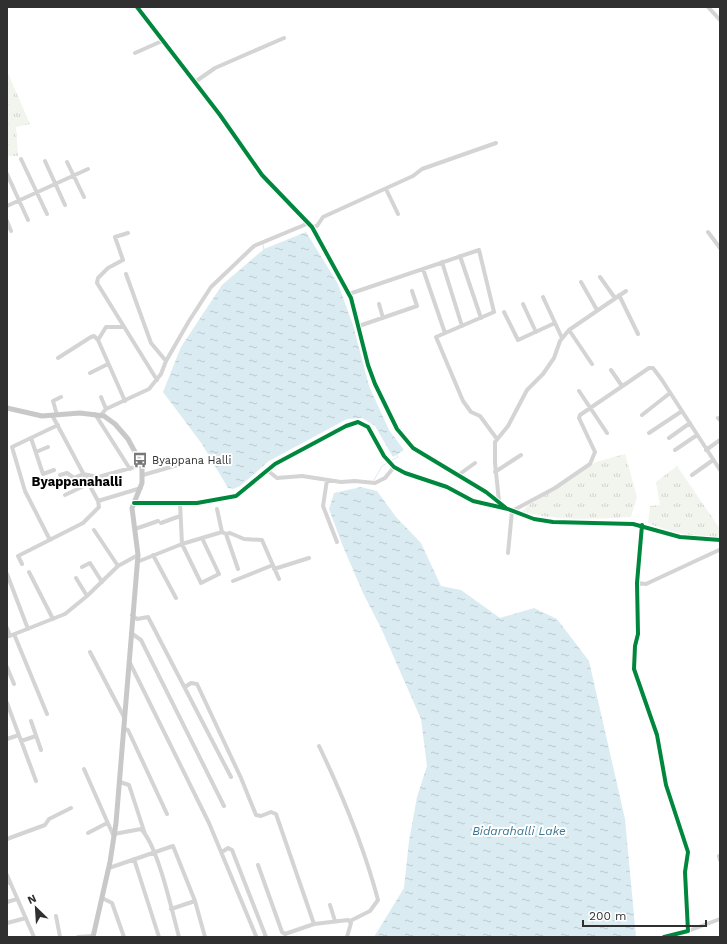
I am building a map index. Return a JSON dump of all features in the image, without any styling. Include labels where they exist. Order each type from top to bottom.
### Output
[{"type":"main road","points":[[7,408],[39,416],[101,415],[111,421],[125,435],[135,450],[142,465],[143,475],[141,488],[132,510],[138,555],[132,615],[130,663],[120,782],[109,868],[93,936]]},
{"type":"street","points":[[136,7],[195,82],[262,175],[312,227],[350,294],[368,365],[375,384],[400,433],[412,448],[499,501],[510,510]]},
{"type":"street","points":[[708,7],[720,20]]},
{"type":"street","points":[[195,82],[215,68],[284,38]]},
{"type":"street","points":[[135,53],[162,41]]},
{"type":"street","points":[[312,227],[316,226],[323,217],[413,176],[422,169],[496,143]]},
{"type":"street","points":[[21,159],[47,214]]},
{"type":"street","points":[[45,161],[66,205]]},
{"type":"street","points":[[67,162],[84,197]]},
{"type":"street","points":[[7,206],[88,168]]},
{"type":"street","points":[[7,174],[28,220]]},
{"type":"street","points":[[386,188],[398,214]]},
{"type":"street","points":[[7,221],[12,231]]},
{"type":"street","points":[[101,415],[106,409],[145,392],[157,380],[163,372],[166,361],[189,321],[211,287],[255,245],[309,223]]},
{"type":"street","points":[[708,232],[720,248]]},
{"type":"street","points":[[128,233],[115,237],[123,260],[108,268],[98,278],[97,283],[157,380]]},
{"type":"street","points":[[350,294],[479,250],[494,311],[493,314],[445,332],[436,338],[461,397],[471,412],[480,416],[497,439]]},
{"type":"street","points":[[460,256],[481,318]]},
{"type":"street","points":[[442,262],[462,326]]},
{"type":"street","points":[[423,269],[445,332]]},
{"type":"street","points":[[126,274],[151,343],[166,361]]},
{"type":"street","points":[[600,277],[617,296],[638,334]]},
{"type":"street","points":[[581,282],[597,310]]},
{"type":"street","points":[[359,326],[417,306],[412,290]]},
{"type":"street","points":[[499,501],[495,472],[495,447],[497,439],[508,426],[527,390],[543,374],[554,358],[562,338],[569,330],[626,291]]},
{"type":"street","points":[[543,297],[562,338]]},
{"type":"street","points":[[379,304],[383,318]]},
{"type":"street","points":[[523,304],[536,332]]},
{"type":"street","points":[[504,312],[518,340],[554,323]]},
{"type":"street","points":[[98,340],[106,328],[124,327]]},
{"type":"street","points":[[569,330],[592,364]]},
{"type":"street","points":[[58,358],[94,336],[98,340],[125,401]]},
{"type":"street","points":[[90,373],[108,364]]},
{"type":"street","points":[[510,510],[555,488],[592,462],[595,452],[579,418],[582,413],[649,368],[653,368],[657,373],[720,470]]},
{"type":"street","points":[[610,370],[622,386]]},
{"type":"street","points":[[578,391],[607,433]]},
{"type":"street","points":[[642,415],[670,393]]},
{"type":"street","points":[[22,564],[18,556],[86,521],[98,510],[98,501],[54,415],[53,401],[61,397]]},
{"type":"street","points":[[101,397],[106,409]]},
{"type":"street","points":[[649,433],[682,410]]},
{"type":"street","points":[[94,414],[130,469]]},
{"type":"street","points":[[134,503],[204,502],[236,496],[266,470],[346,426],[356,422],[361,422],[368,427],[384,456],[394,467],[405,473],[447,487],[473,501],[510,510],[528,518],[553,522],[642,525],[680,537],[718,540],[720,550],[646,584],[637,583]]},
{"type":"street","points":[[669,438],[690,423]]},
{"type":"street","points":[[50,540],[25,491],[12,447],[58,425]]},
{"type":"street","points":[[675,450],[697,435]]},
{"type":"street","points":[[31,438],[43,474],[54,470]]},
{"type":"street","points":[[706,450],[720,440]]},
{"type":"street","points":[[36,452],[48,447]]},
{"type":"street","points":[[495,472],[521,455]]},
{"type":"street","points":[[692,475],[713,460]]},
{"type":"street","points":[[457,476],[475,463]]},
{"type":"street","points":[[143,475],[182,464]]},
{"type":"street","points":[[65,495],[98,478],[142,465]]},
{"type":"street","points":[[266,470],[277,478],[302,476],[341,482],[355,481],[375,483],[385,478],[394,467]]},
{"type":"street","points":[[60,475],[67,473],[74,478],[83,474],[98,478]]},
{"type":"street","points":[[327,480],[323,506],[337,542]]},
{"type":"street","points":[[98,501],[141,488]]},
{"type":"street","points":[[180,503],[182,544],[201,583],[219,574],[202,538]]},
{"type":"street","points":[[217,509],[222,532]]},
{"type":"street","points":[[508,552],[510,510]]},
{"type":"street","points":[[135,529],[180,516]]},
{"type":"street","points":[[642,525],[637,583],[638,634],[635,646],[634,669],[657,735],[666,785],[688,852],[685,872],[688,931]]},
{"type":"street","points":[[94,530],[118,566]]},
{"type":"street","points":[[137,562],[182,544],[222,532],[226,534],[230,533],[244,539],[262,540],[279,579]]},
{"type":"street","points":[[226,534],[238,570]]},
{"type":"street","points":[[10,636],[65,614],[87,596],[118,566],[138,555]]},
{"type":"street","points":[[153,555],[176,598]]},
{"type":"street","points":[[233,581],[274,567],[309,558]]},
{"type":"street","points":[[82,567],[90,563],[102,582]]},
{"type":"street","points":[[29,572],[53,619]]},
{"type":"street","points":[[7,574],[28,629]]},
{"type":"street","points":[[76,578],[87,596]]},
{"type":"street","points":[[132,615],[138,619],[148,617],[231,777]]},
{"type":"street","points":[[7,628],[47,714]]},
{"type":"street","points":[[131,633],[138,636],[141,640],[224,806]]},
{"type":"street","points":[[90,652],[125,718]]},
{"type":"street","points":[[130,663],[208,820],[256,936]]},
{"type":"street","points":[[7,667],[14,684]]},
{"type":"street","points":[[184,687],[191,683],[197,684],[241,778],[256,815],[261,816],[271,812],[276,814],[314,924]]},
{"type":"street","points":[[7,703],[36,781]]},
{"type":"street","points":[[31,721],[41,750]]},
{"type":"street","points":[[124,728],[128,730],[167,814]]},
{"type":"street","points":[[7,739],[19,735]]},
{"type":"street","points":[[21,741],[36,736]]},
{"type":"street","points":[[258,865],[282,932],[285,934],[314,924],[334,921],[350,921],[370,911],[378,900],[348,811],[319,746]]},
{"type":"street","points":[[84,769],[114,836],[141,830],[146,834]]},
{"type":"street","points":[[120,782],[129,785],[146,834],[154,852],[179,937]]},
{"type":"street","points":[[7,839],[45,825],[49,819],[71,808]]},
{"type":"street","points":[[88,833],[107,823]]},
{"type":"street","points":[[109,868],[173,846],[195,901],[205,937]]},
{"type":"street","points":[[222,852],[228,848],[232,850],[266,937]]},
{"type":"street","points":[[134,859],[159,937]]},
{"type":"street","points":[[7,875],[8,882],[34,937]]},
{"type":"street","points":[[102,898],[112,902],[124,937]]},
{"type":"street","points":[[7,902],[17,899]]},
{"type":"street","points":[[171,908],[195,901]]},
{"type":"street","points":[[330,905],[334,921]]},
{"type":"street","points":[[56,916],[60,937]]},
{"type":"street","points":[[7,923],[26,918]]},
{"type":"street","points":[[664,937],[688,931],[720,920]]},
{"type":"street","points":[[347,937],[350,921]]},
{"type":"street","points":[[78,937],[93,936]]},
{"type":"green space","points":[[7,71],[30,124],[16,127],[18,156],[7,156]]},
{"type":"green space","points":[[625,454],[637,497],[631,517],[590,519],[563,518],[522,512],[527,506],[572,479],[596,462]]},
{"type":"green space","points":[[677,466],[720,529],[720,538],[683,534],[648,523],[650,506],[660,505],[656,482]]},
{"type":"water","points":[[306,232],[338,284],[353,325],[369,386],[389,430],[404,450],[393,457],[375,426],[362,418],[347,419],[269,461],[240,486],[233,489],[228,488],[202,444],[163,392],[181,347],[222,285],[264,249]]},
{"type":"water","name":"Bidarahalli Lake","points":[[361,487],[377,491],[396,517],[421,543],[441,586],[461,590],[500,618],[534,608],[557,619],[589,661],[625,819],[636,937],[374,937],[404,888],[409,841],[417,797],[427,766],[421,719],[381,628],[363,593],[329,509],[334,493]]},
{"type":"waterway","points":[[263,244],[264,250]]},
{"type":"waterway","points":[[390,461],[398,457],[396,453]]},
{"type":"waterway","points":[[374,480],[382,466],[387,463]]},
{"type":"cycle path","points":[[137,7],[220,115],[262,175],[312,227],[351,298],[368,365],[375,384],[397,429],[413,448],[486,492],[506,508]]},
{"type":"cycle path","points":[[134,503],[197,503],[236,496],[275,464],[346,426],[358,422],[368,427],[384,456],[394,467],[405,473],[447,487],[473,501],[508,509],[534,519],[553,522],[633,524],[680,537],[720,540]]},
{"type":"cycle path","points":[[642,525],[637,583],[638,634],[635,646],[634,669],[657,735],[666,785],[688,852],[685,872],[688,931],[664,937]]},
{"type":"place","name":"Byappana Halli","points":[[140,460]]},
{"type":"district","name":"Byappanahalli","points":[[77,481]]}]
